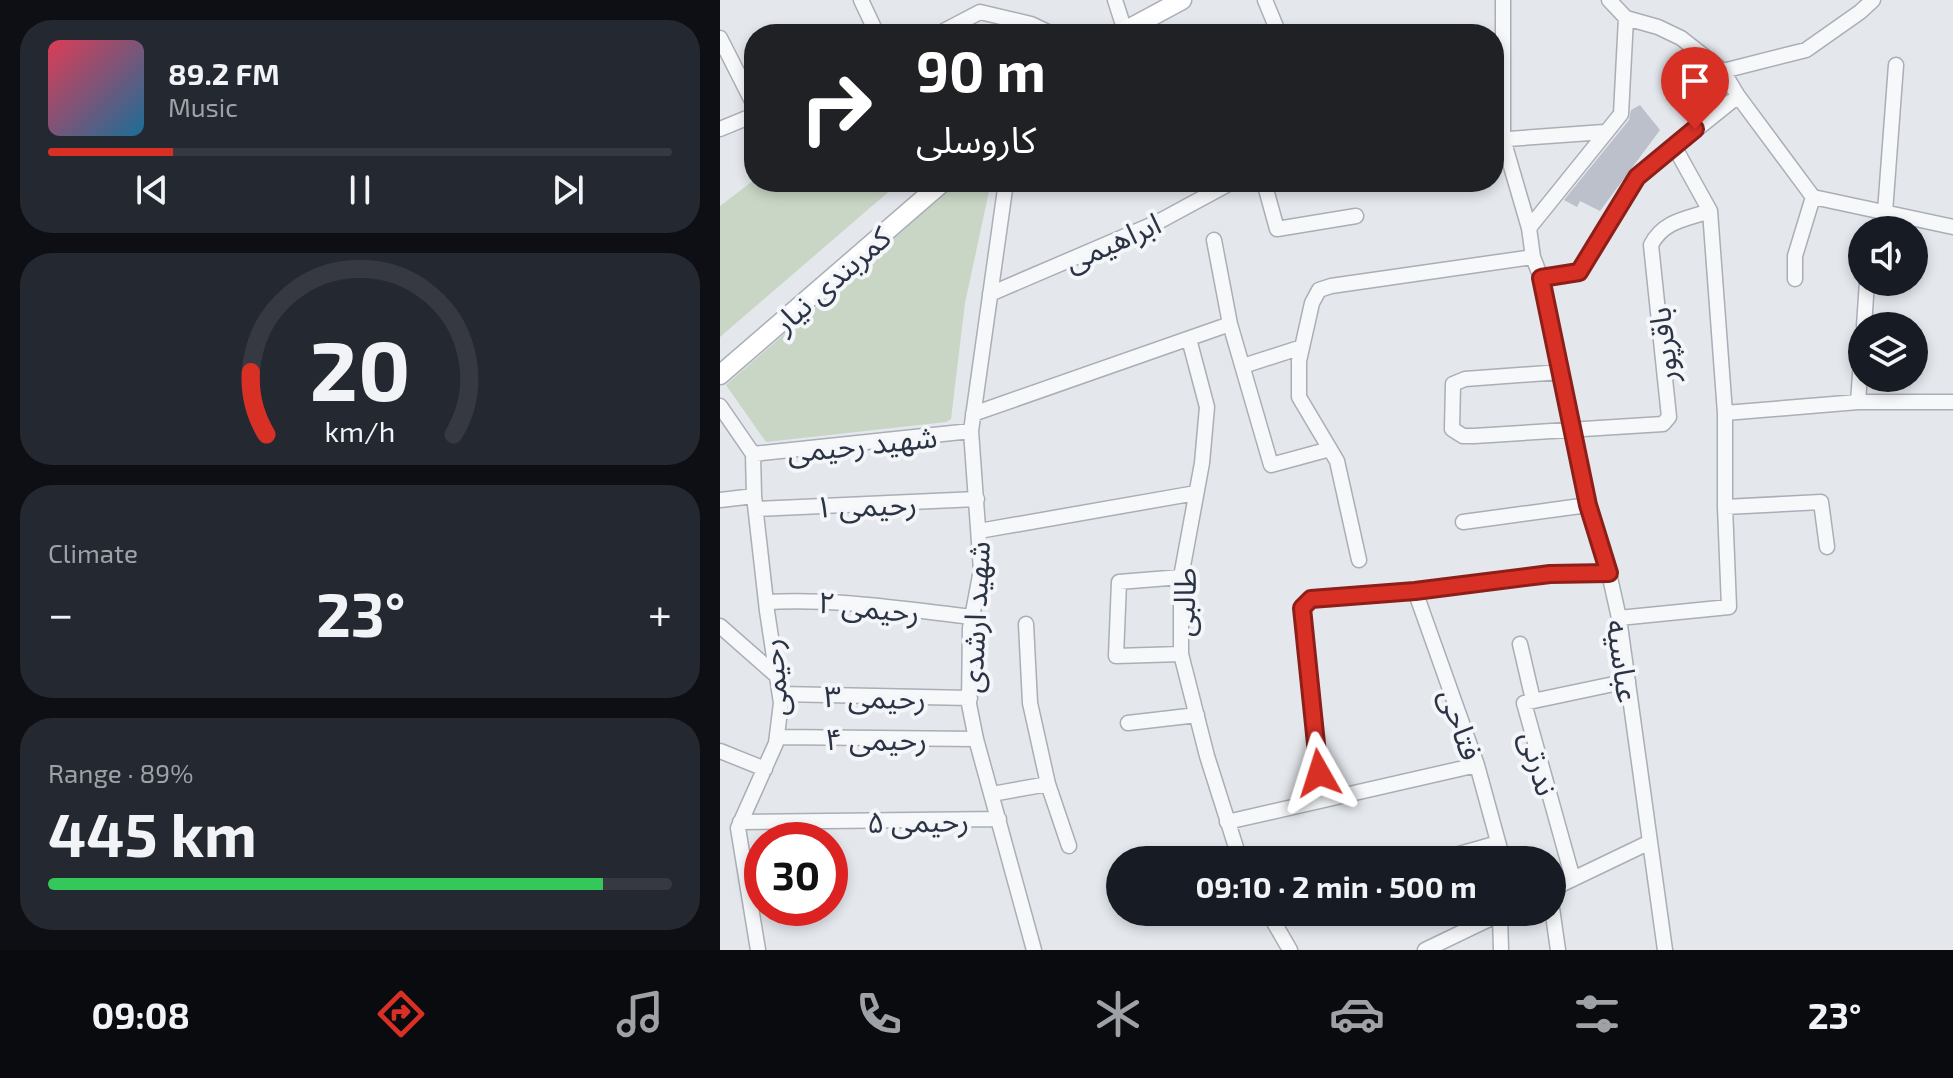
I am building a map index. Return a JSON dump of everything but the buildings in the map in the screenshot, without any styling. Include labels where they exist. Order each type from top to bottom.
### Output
[{"type":"main road","points":[[1138,24],[1182,0]]},
{"type":"main road","name":"کمربندی نیار","points":[[720,375],[931,192]]},
{"type":"street","points":[[861,0],[872,24]]},
{"type":"street","points":[[1115,0],[1120,24]]},
{"type":"street","points":[[1265,0],[1275,24]]},
{"type":"street","name":"عباسیه","points":[[1502,24],[1503,0]]},
{"type":"street","points":[[1609,0],[1626,18],[1658,27],[1681,38],[1723,71],[1813,197],[1953,227]]},
{"type":"street","points":[[1723,71],[1806,50],[1873,0]]},
{"type":"street","points":[[953,24],[979,6],[1031,24]]},
{"type":"street","points":[[1529,228],[1621,114],[1626,18]]},
{"type":"street","points":[[721,43],[744,86]]},
{"type":"street","points":[[1884,216],[1896,65]]},
{"type":"street","points":[[1541,278],[1579,272],[1637,177],[1738,96]]},
{"type":"street","points":[[720,129],[744,119]]},
{"type":"street","points":[[1504,139],[1604,132]]},
{"type":"street","points":[[1619,618],[1729,607],[1725,413],[1710,211],[1674,146]]},
{"type":"street","name":"عباسیه","points":[[1504,156],[1529,228],[1588,505],[1619,618],[1665,950]]},
{"type":"street","name":"شهید ارشدی","points":[[1005,192],[971,431],[981,570],[970,628],[970,698],[976,739],[1034,950]]},
{"type":"street","name":"ابراهیمی","points":[[990,294],[1158,222],[1214,192]]},
{"type":"street","points":[[1267,192],[1277,229],[1356,216]]},
{"type":"street","points":[[1795,279],[1795,256],[1813,197]]},
{"type":"street","name":"باقرپور","points":[[1573,429],[1654,427],[1663,424],[1669,417],[1651,245],[1657,232],[1669,225],[1710,211]]},
{"type":"street","points":[[1214,240],[1230,324],[1271,465],[1330,449]]},
{"type":"street","points":[[1359,560],[1337,461],[1299,397],[1299,361],[1312,303],[1319,290],[1533,257]]},
{"type":"street","points":[[973,414],[1230,324]]},
{"type":"street","name":"طالبی","points":[[1189,339],[1207,407],[1202,463],[1181,577],[1181,654],[1235,846]]},
{"type":"street","points":[[1243,366],[1302,347]]},
{"type":"street","points":[[1560,372],[1465,379],[1453,384],[1452,429],[1463,436],[1474,436],[1573,429]]},
{"type":"street","points":[[1858,402],[1859,392]]},
{"type":"street","points":[[1725,413],[1858,402],[1953,402]]},
{"type":"street","points":[[720,406],[753,454]]},
{"type":"street","name":"شهید رحیمی","points":[[753,454],[971,431]]},
{"type":"street","name":"رحیمی","points":[[740,822],[777,737],[781,703],[766,602],[753,454]]},
{"type":"street","points":[[979,531],[1196,493]]},
{"type":"street","name":"رحیمی ۱","points":[[720,500],[977,499]]},
{"type":"street","points":[[1725,507],[1821,502],[1827,547]]},
{"type":"street","points":[[1463,522],[1588,505]]},
{"type":"street","points":[[1322,800],[1302,608],[1311,599],[1415,591],[1550,574],[1609,573]]},
{"type":"street","points":[[1181,577],[1119,582],[1116,656],[1181,654]]},
{"type":"street","name":"فتاحی","points":[[1415,591],[1477,765],[1499,846]]},
{"type":"street","name":"رحیمی ۲","points":[[766,602],[839,601],[972,617]]},
{"type":"street","points":[[1026,624],[1030,703],[1048,784],[1069,846]]},
{"type":"street","points":[[721,629],[777,676]]},
{"type":"street","points":[[1520,644],[1533,700]]},
{"type":"street","name":"ندرتی","points":[[1573,879],[1524,705],[1533,700],[1628,681]]},
{"type":"street","name":"رحیمی ۳","points":[[780,694],[970,698]]},
{"type":"street","points":[[1128,723],[1197,715]]},
{"type":"street","name":"رحیمی ۴","points":[[777,737],[976,739]]},
{"type":"street","points":[[720,751],[765,769]]},
{"type":"street","points":[[1227,822],[1477,765]]},
{"type":"street","points":[[992,794],[1048,784]]},
{"type":"street","name":"رحیمی ۵","points":[[740,822],[999,819]]},
{"type":"street","points":[[740,822],[738,828],[758,950]]},
{"type":"street","points":[[1566,882],[1650,842]]},
{"type":"street","points":[[1487,846],[1498,843]]},
{"type":"street","points":[[1276,926],[1290,950]]},
{"type":"street","points":[[1425,950],[1475,926]]},
{"type":"street","points":[[1501,950],[1502,926]]},
{"type":"street","points":[[1555,926],[1558,950]]},
{"type":"green space","points":[[744,188],[744,192],[888,192],[720,337],[720,206]]},
{"type":"green space","points":[[947,192],[989,192],[965,303],[951,419],[766,442],[726,385]]},
{"type":"route","points":[[1319,773],[1302,608],[1311,599],[1415,591],[1550,574],[1609,573],[1588,505],[1541,278],[1579,272],[1637,177],[1695,129]]}]
